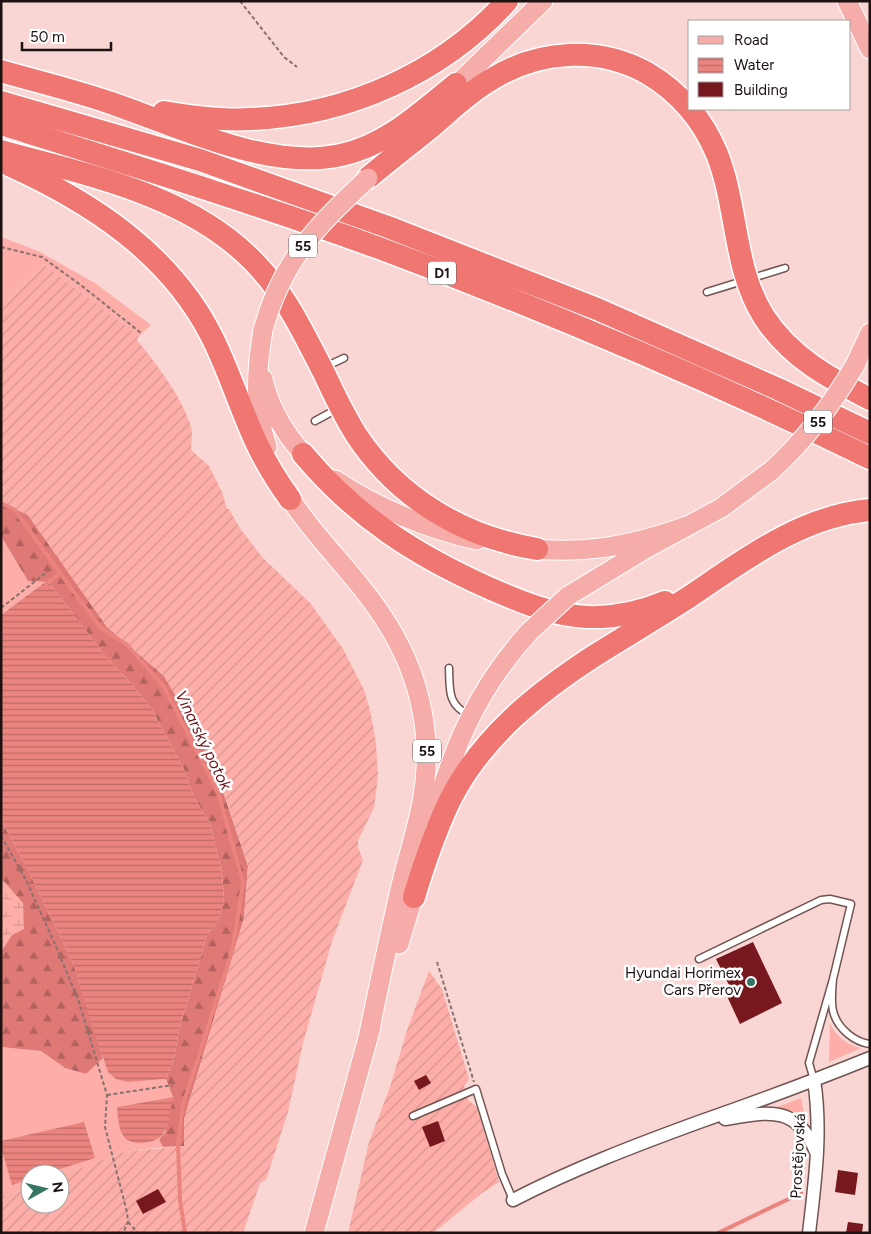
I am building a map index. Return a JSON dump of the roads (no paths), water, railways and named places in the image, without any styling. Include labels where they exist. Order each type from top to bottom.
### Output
[{"type":"highway","points":[[113,104],[227,120],[272,118],[325,109],[363,98],[428,67],[467,39],[508,1]]},
{"type":"highway","points":[[368,178],[480,86],[502,73],[530,61],[548,57],[579,55],[610,59],[639,69],[665,86],[688,107]]},
{"type":"highway","points":[[1,70],[113,104],[180,129],[243,149],[312,159],[341,155],[365,147],[393,134],[456,84]]},
{"type":"highway","name":"D1","points":[[1,102],[200,160],[388,227],[597,309],[778,389],[870,434]]},
{"type":"highway","points":[[690,110],[705,130],[718,156],[747,280],[763,316],[789,348],[817,370],[870,400]]},
{"type":"highway","name":"D1","points":[[1,124],[194,184],[379,248],[586,328],[766,408],[870,458]]},
{"type":"highway","points":[[1,151],[140,192],[178,208],[212,226],[251,258],[277,288],[302,329],[357,436],[377,463],[397,483],[424,505],[472,532],[506,543],[537,549]]},
{"type":"highway","points":[[1,161],[53,186],[88,206],[135,241],[175,280],[211,336],[266,462],[290,499]]},
{"type":"highway","points":[[303,454],[347,500],[396,539],[478,583],[522,602],[552,612],[579,616],[606,616],[645,609],[673,599],[730,569]]},
{"type":"highway","points":[[414,897],[450,800],[472,765],[495,736],[534,699],[572,670],[730,569],[788,535],[806,526],[843,514],[870,510]]},
{"type":"main road","name":"55","points":[[368,1038],[399,892],[422,802],[427,763],[425,724],[411,672],[388,624],[290,499],[281,484],[269,455],[258,411],[258,369],[263,330],[274,295],[299,250],[456,84],[543,1]]},
{"type":"main road","points":[[846,1],[870,49]]},
{"type":"main road","name":"55","points":[[263,330],[262,370],[267,393],[278,418],[303,454],[338,482],[372,501],[415,521],[468,538],[537,549],[570,551],[612,547],[642,541],[687,526]]},
{"type":"main road","name":"55","points":[[314,1233],[368,1038],[414,897],[444,779],[470,716],[498,669],[529,632],[568,596],[738,496],[771,471],[818,422],[855,365],[870,334]]},
{"type":"street","points":[[514,1200],[548,1182],[596,1162],[870,1058]]},
{"type":"street","name":"Prostějovská","points":[[809,1233],[817,1154],[817,1108],[814,1080]]},
{"type":"street","points":[[698,1123],[759,1114],[779,1114],[788,1117],[804,1131],[817,1154]]},
{"type":"lane","points":[[707,292],[785,268]]},
{"type":"lane","points":[[322,369],[344,358]]},
{"type":"lane","points":[[315,421],[341,407]]},
{"type":"lane","points":[[449,668],[450,692],[453,703],[460,711],[470,716]]},
{"type":"lane","points":[[699,959],[821,900],[830,899],[851,904],[833,979],[809,1063],[814,1080]]},
{"type":"lane","points":[[833,979],[831,997],[833,1014],[840,1027],[854,1039],[870,1044]]},
{"type":"lane","points":[[413,1116],[476,1089],[502,1174],[514,1200]]},
{"type":"water","points":[[45,582],[49,582],[106,657],[151,708],[183,767],[194,797],[210,823],[222,873],[224,899],[218,922],[207,935],[179,1030],[174,1059],[166,1079],[128,1082],[116,1079],[108,1072],[73,963],[23,860],[1,820],[1,615]]},
{"type":"water","points":[[173,1097],[168,1123],[165,1131],[158,1139],[139,1143],[124,1137],[119,1126],[117,1107]]},
{"type":"water","points":[[84,1122],[95,1158],[70,1166],[70,1164],[20,1164],[20,1182],[12,1185],[1,1141]]},
{"type":"waterway","points":[[1,503],[15,510],[60,573]]},
{"type":"waterway","name":"Vinarský potok","points":[[46,584],[60,573],[100,627],[127,645],[164,687],[218,792],[243,883],[233,948],[183,1105],[178,1145],[180,1200],[185,1233]]},
{"type":"waterway","points":[[718,1233],[801,1193]]},
{"type":"place","name":"Hyundai Horimex Cars Přerov","points":[[751,982]]}]
